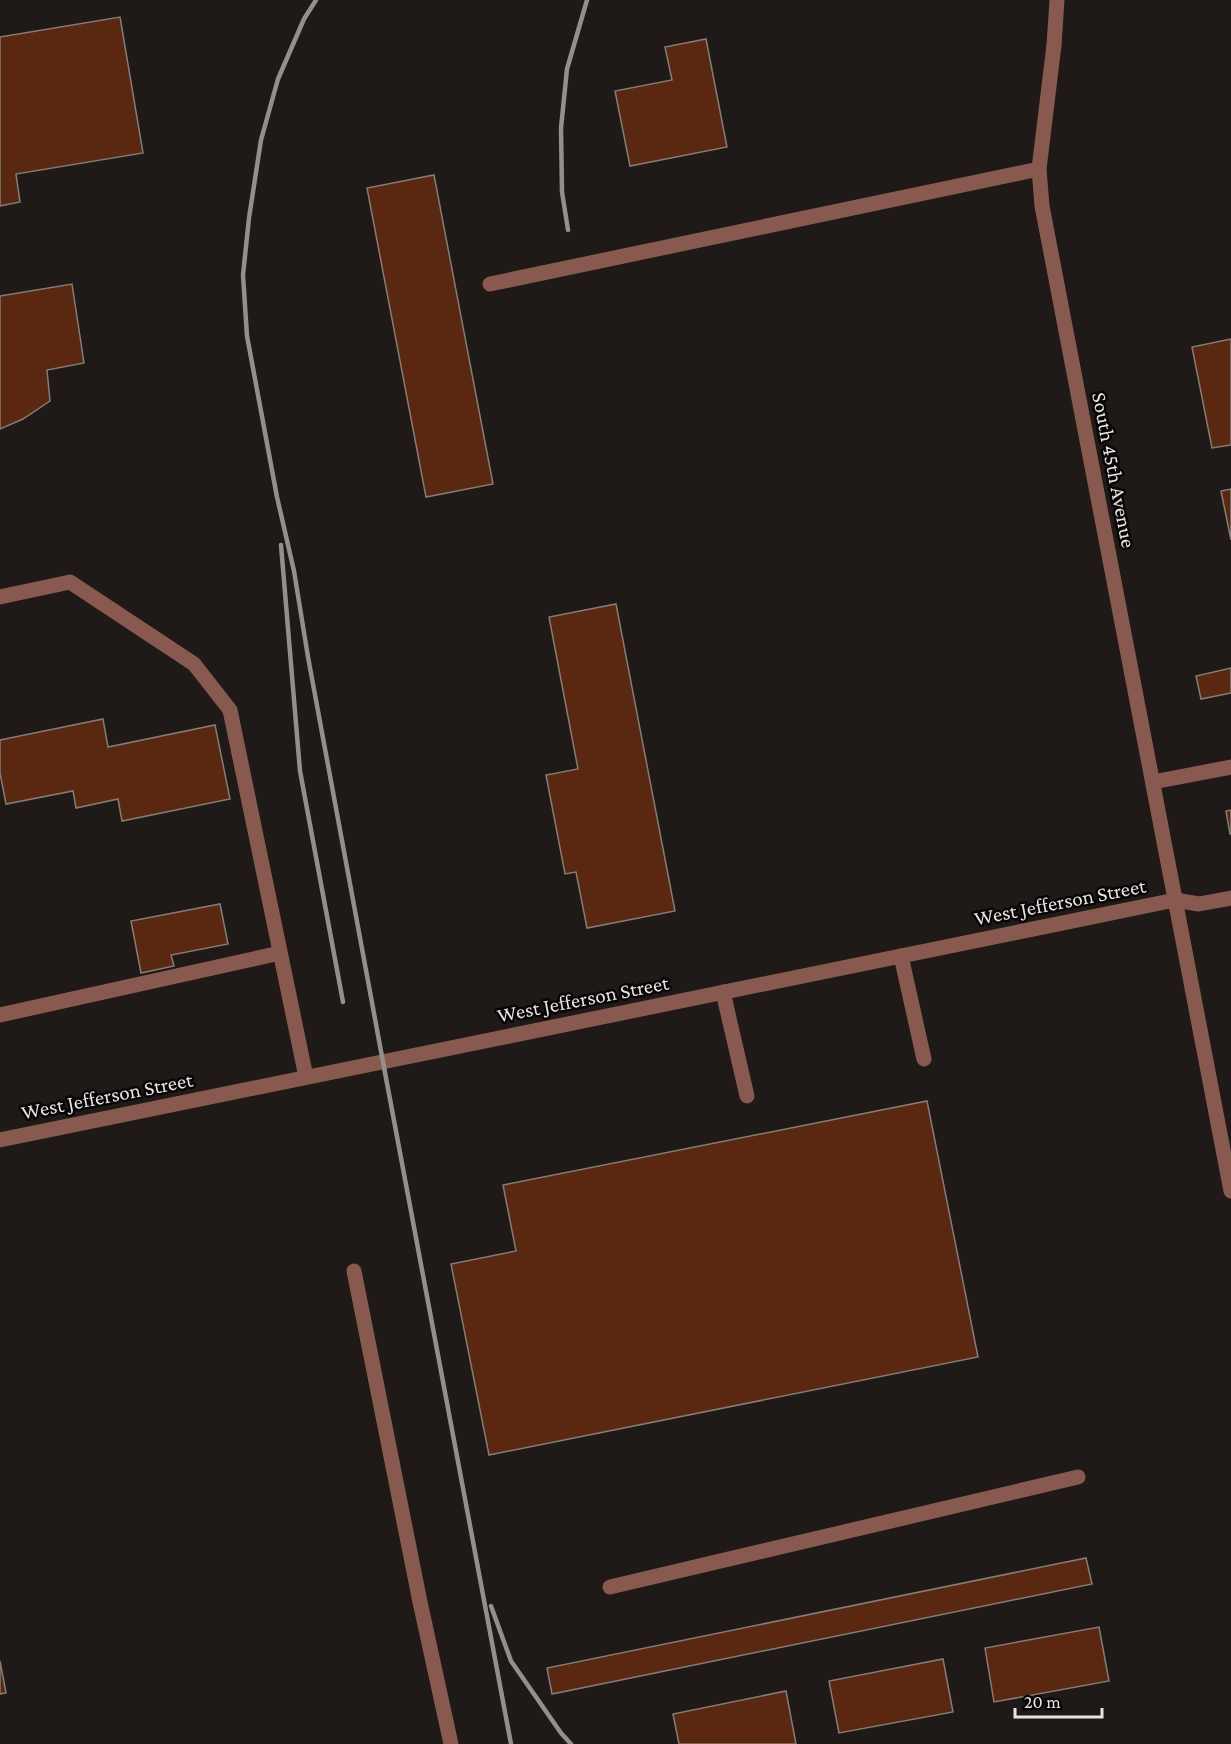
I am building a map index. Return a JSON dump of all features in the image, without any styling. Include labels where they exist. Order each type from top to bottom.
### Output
[{"type":"street","name":"South 45th Avenue","points":[[1057,0],[1039,169],[1042,206],[1231,1191]]},
{"type":"street","points":[[490,284],[1039,169]]},
{"type":"street","points":[[0,597],[70,582],[194,664],[230,710],[306,1077]]},
{"type":"street","points":[[1153,782],[1231,767]]},
{"type":"street","name":"West Jefferson Street","points":[[0,1140],[1175,900],[1199,904],[1231,898]]},
{"type":"street","points":[[0,1015],[280,953]]},
{"type":"street","points":[[901,956],[924,1059]]},
{"type":"street","points":[[723,992],[747,1096]]},
{"type":"street","points":[[354,1271],[420,1602],[451,1744]]},
{"type":"street","points":[[610,1587],[1078,1477]]},
{"type":"building","points":[[120,17],[143,153],[16,174],[20,202],[0,206],[0,37]]},
{"type":"building","points":[[706,39],[727,147],[630,166],[615,91],[672,80],[665,47]]},
{"type":"building","points":[[434,175],[493,484],[426,497],[367,188]]},
{"type":"building","points":[[72,284],[84,363],[47,370],[50,401],[23,419],[0,429],[0,296]]},
{"type":"building","points":[[1231,339],[1231,445],[1212,448],[1192,347]]},
{"type":"building","points":[[1231,489],[1231,540],[1221,491]]},
{"type":"building","points":[[616,604],[675,911],[587,928],[576,872],[565,874],[546,775],[578,769],[549,617]]},
{"type":"building","points":[[1231,668],[1231,693],[1201,699],[1196,676]]},
{"type":"building","points":[[103,719],[108,747],[215,725],[230,799],[122,821],[118,799],[76,808],[73,791],[6,804],[0,773],[0,740]]},
{"type":"building","points":[[1231,810],[1231,834],[1230,834],[1226,811]]},
{"type":"building","points":[[220,904],[228,944],[171,955],[174,966],[141,973],[131,921]]},
{"type":"building","points":[[927,1101],[978,1357],[489,1455],[451,1264],[516,1251],[503,1185]]},
{"type":"building","points":[[1086,1558],[1092,1584],[552,1694],[547,1668]]},
{"type":"building","points":[[1099,1627],[1109,1681],[994,1702],[985,1648]]},
{"type":"building","points":[[943,1659],[953,1712],[839,1733],[829,1681]]},
{"type":"building","points":[[0,1661],[6,1693],[0,1694]]},
{"type":"building","points":[[786,1691],[796,1744],[679,1744],[673,1714]]},
{"type":"railway","points":[[316,0],[304,19],[278,79],[261,140],[243,275],[247,336],[277,497],[294,571],[308,657],[511,1744]]},
{"type":"railway","points":[[568,230],[562,192],[561,128],[567,69],[587,0]]},
{"type":"railway","points":[[281,545],[300,771],[343,1002]]},
{"type":"railway","points":[[491,1606],[511,1661],[571,1744]]}]
